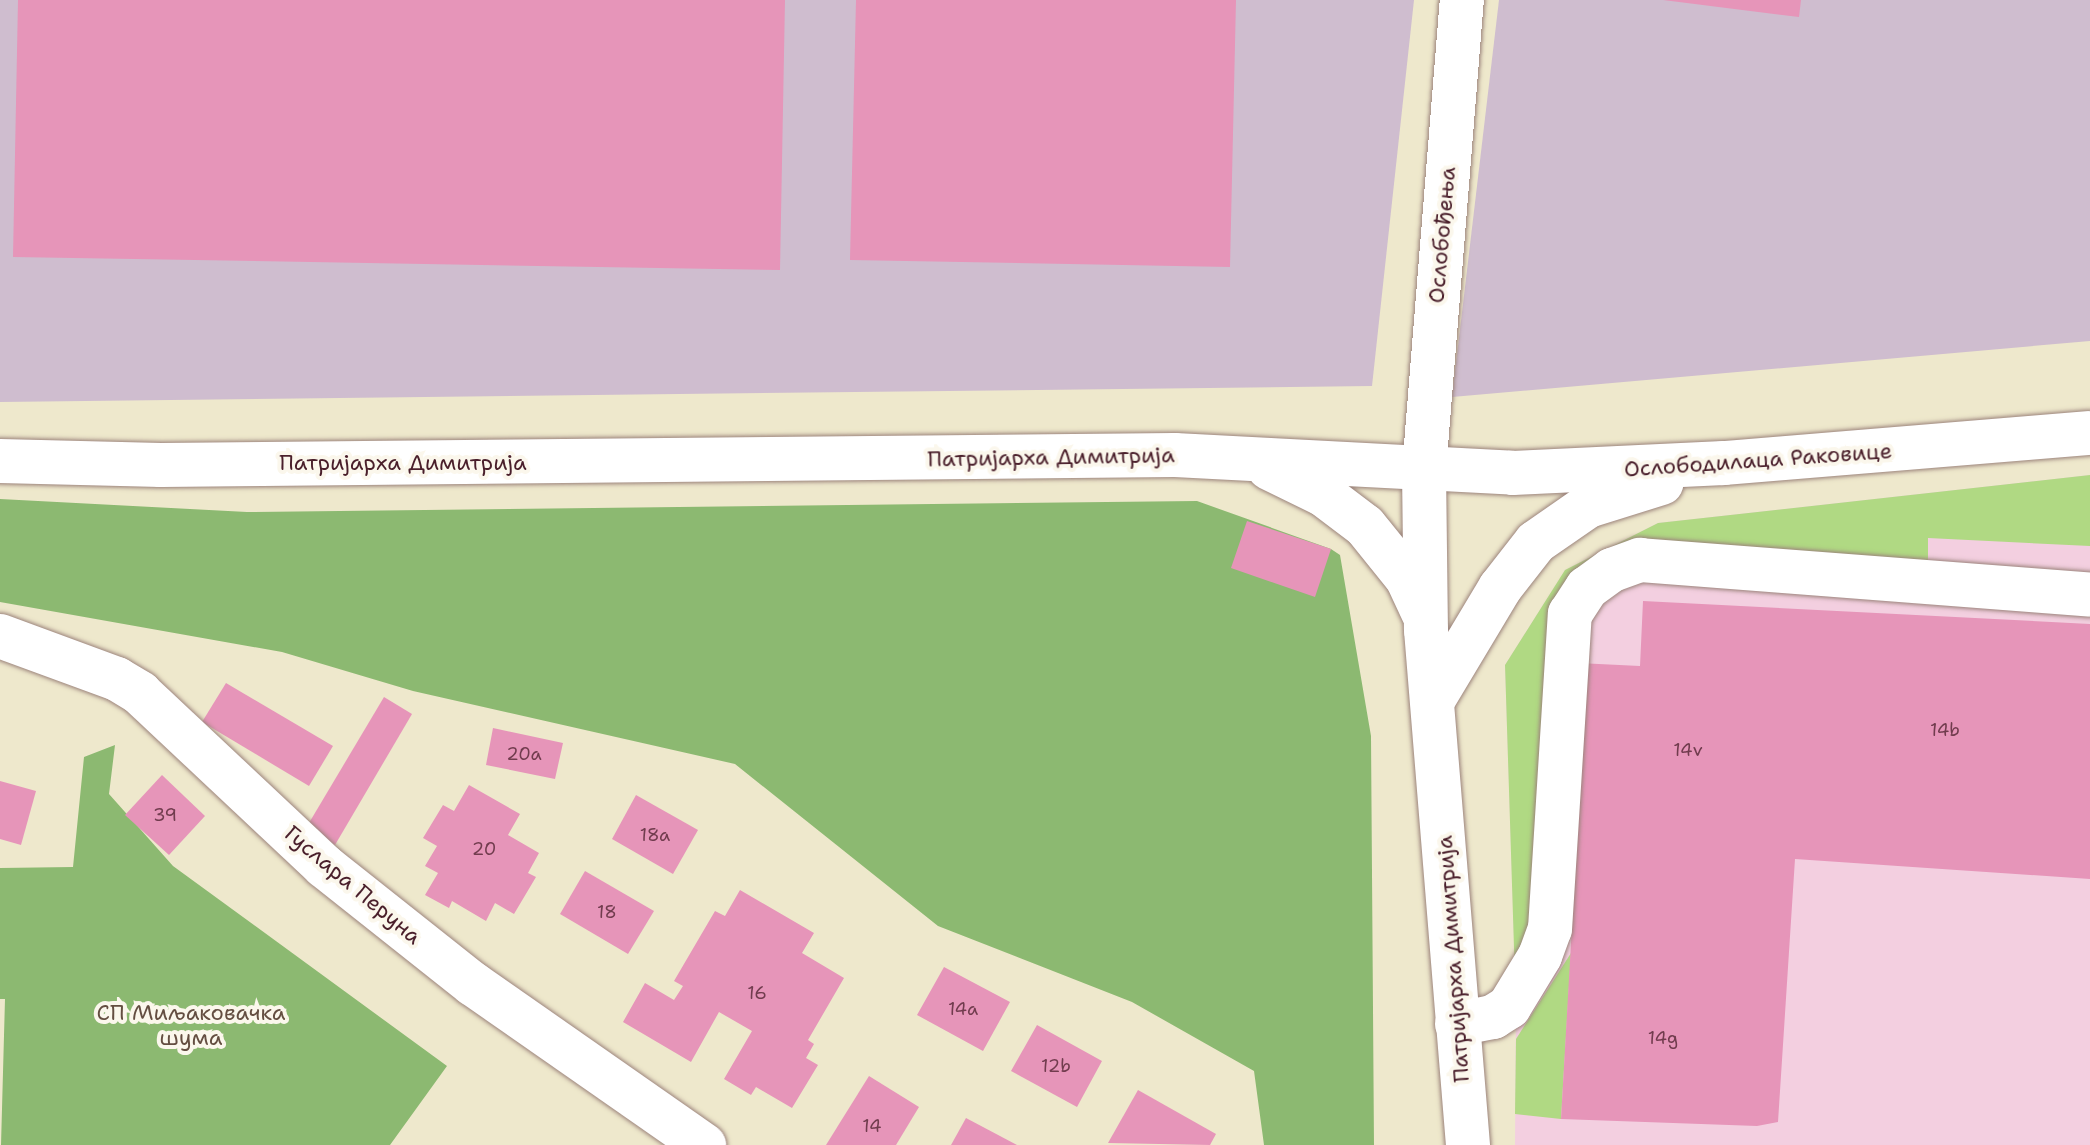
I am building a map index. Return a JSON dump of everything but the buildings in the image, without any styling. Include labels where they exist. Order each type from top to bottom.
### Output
[{"type":"main road","name":"Ослобођења","points":[[1424,470],[1462,0]]},
{"type":"main road","name":"Ослободилаца Раковице","points":[[1424,470],[1513,473],[1724,463],[2090,433]]},
{"type":"main road","name":"Патријарха Димитрија","points":[[0,461],[177,465],[1241,456],[1424,470],[1426,630],[1468,1145]]},
{"type":"main road","points":[[1241,456],[1324,495],[1365,526],[1407,578],[1426,630]]},
{"type":"main road","points":[[1433,700],[1500,588],[1536,542],[1588,506],[1724,463]]},
{"type":"main road","points":[[1457,1024],[1493,1017],[1509,1007],[1540,956],[1550,929],[1570,614],[1587,588],[1612,570],[1640,560],[2090,595]]},
{"type":"main road","name":"Гуслара Перуна","points":[[0,636],[117,679],[140,693],[324,866],[473,984],[704,1145]]},
{"type":"shaded area","points":[[0,0],[1414,0],[1372,386],[0,402]]},
{"type":"shaded area","points":[[1499,0],[2090,0],[2090,341],[1452,397]]},
{"type":"shaded area","points":[[2090,475],[2090,1145],[1515,1145],[1516,998],[1505,665],[1565,570],[1658,523]]},
{"type":"green space","points":[[2090,475],[2090,546],[1928,538],[1928,571],[1595,573],[1543,880],[1515,979],[1505,665],[1565,570],[1658,523]]},
{"type":"green space","points":[[0,499],[247,512],[1197,501],[1331,549],[1340,555],[1371,736],[1374,1145],[1264,1145],[1254,1071],[1132,1002],[938,926],[735,764],[413,691],[282,652],[0,602]]},
{"type":"green space","name":"СП Миљаковачка шума","points":[[115,745],[109,794],[173,866],[447,1066],[390,1145],[1,1145],[5,999],[0,999],[0,868],[73,867],[84,757]]},
{"type":"green space","points":[[1571,953],[1561,1119],[1515,1114],[1516,1039]]}]
